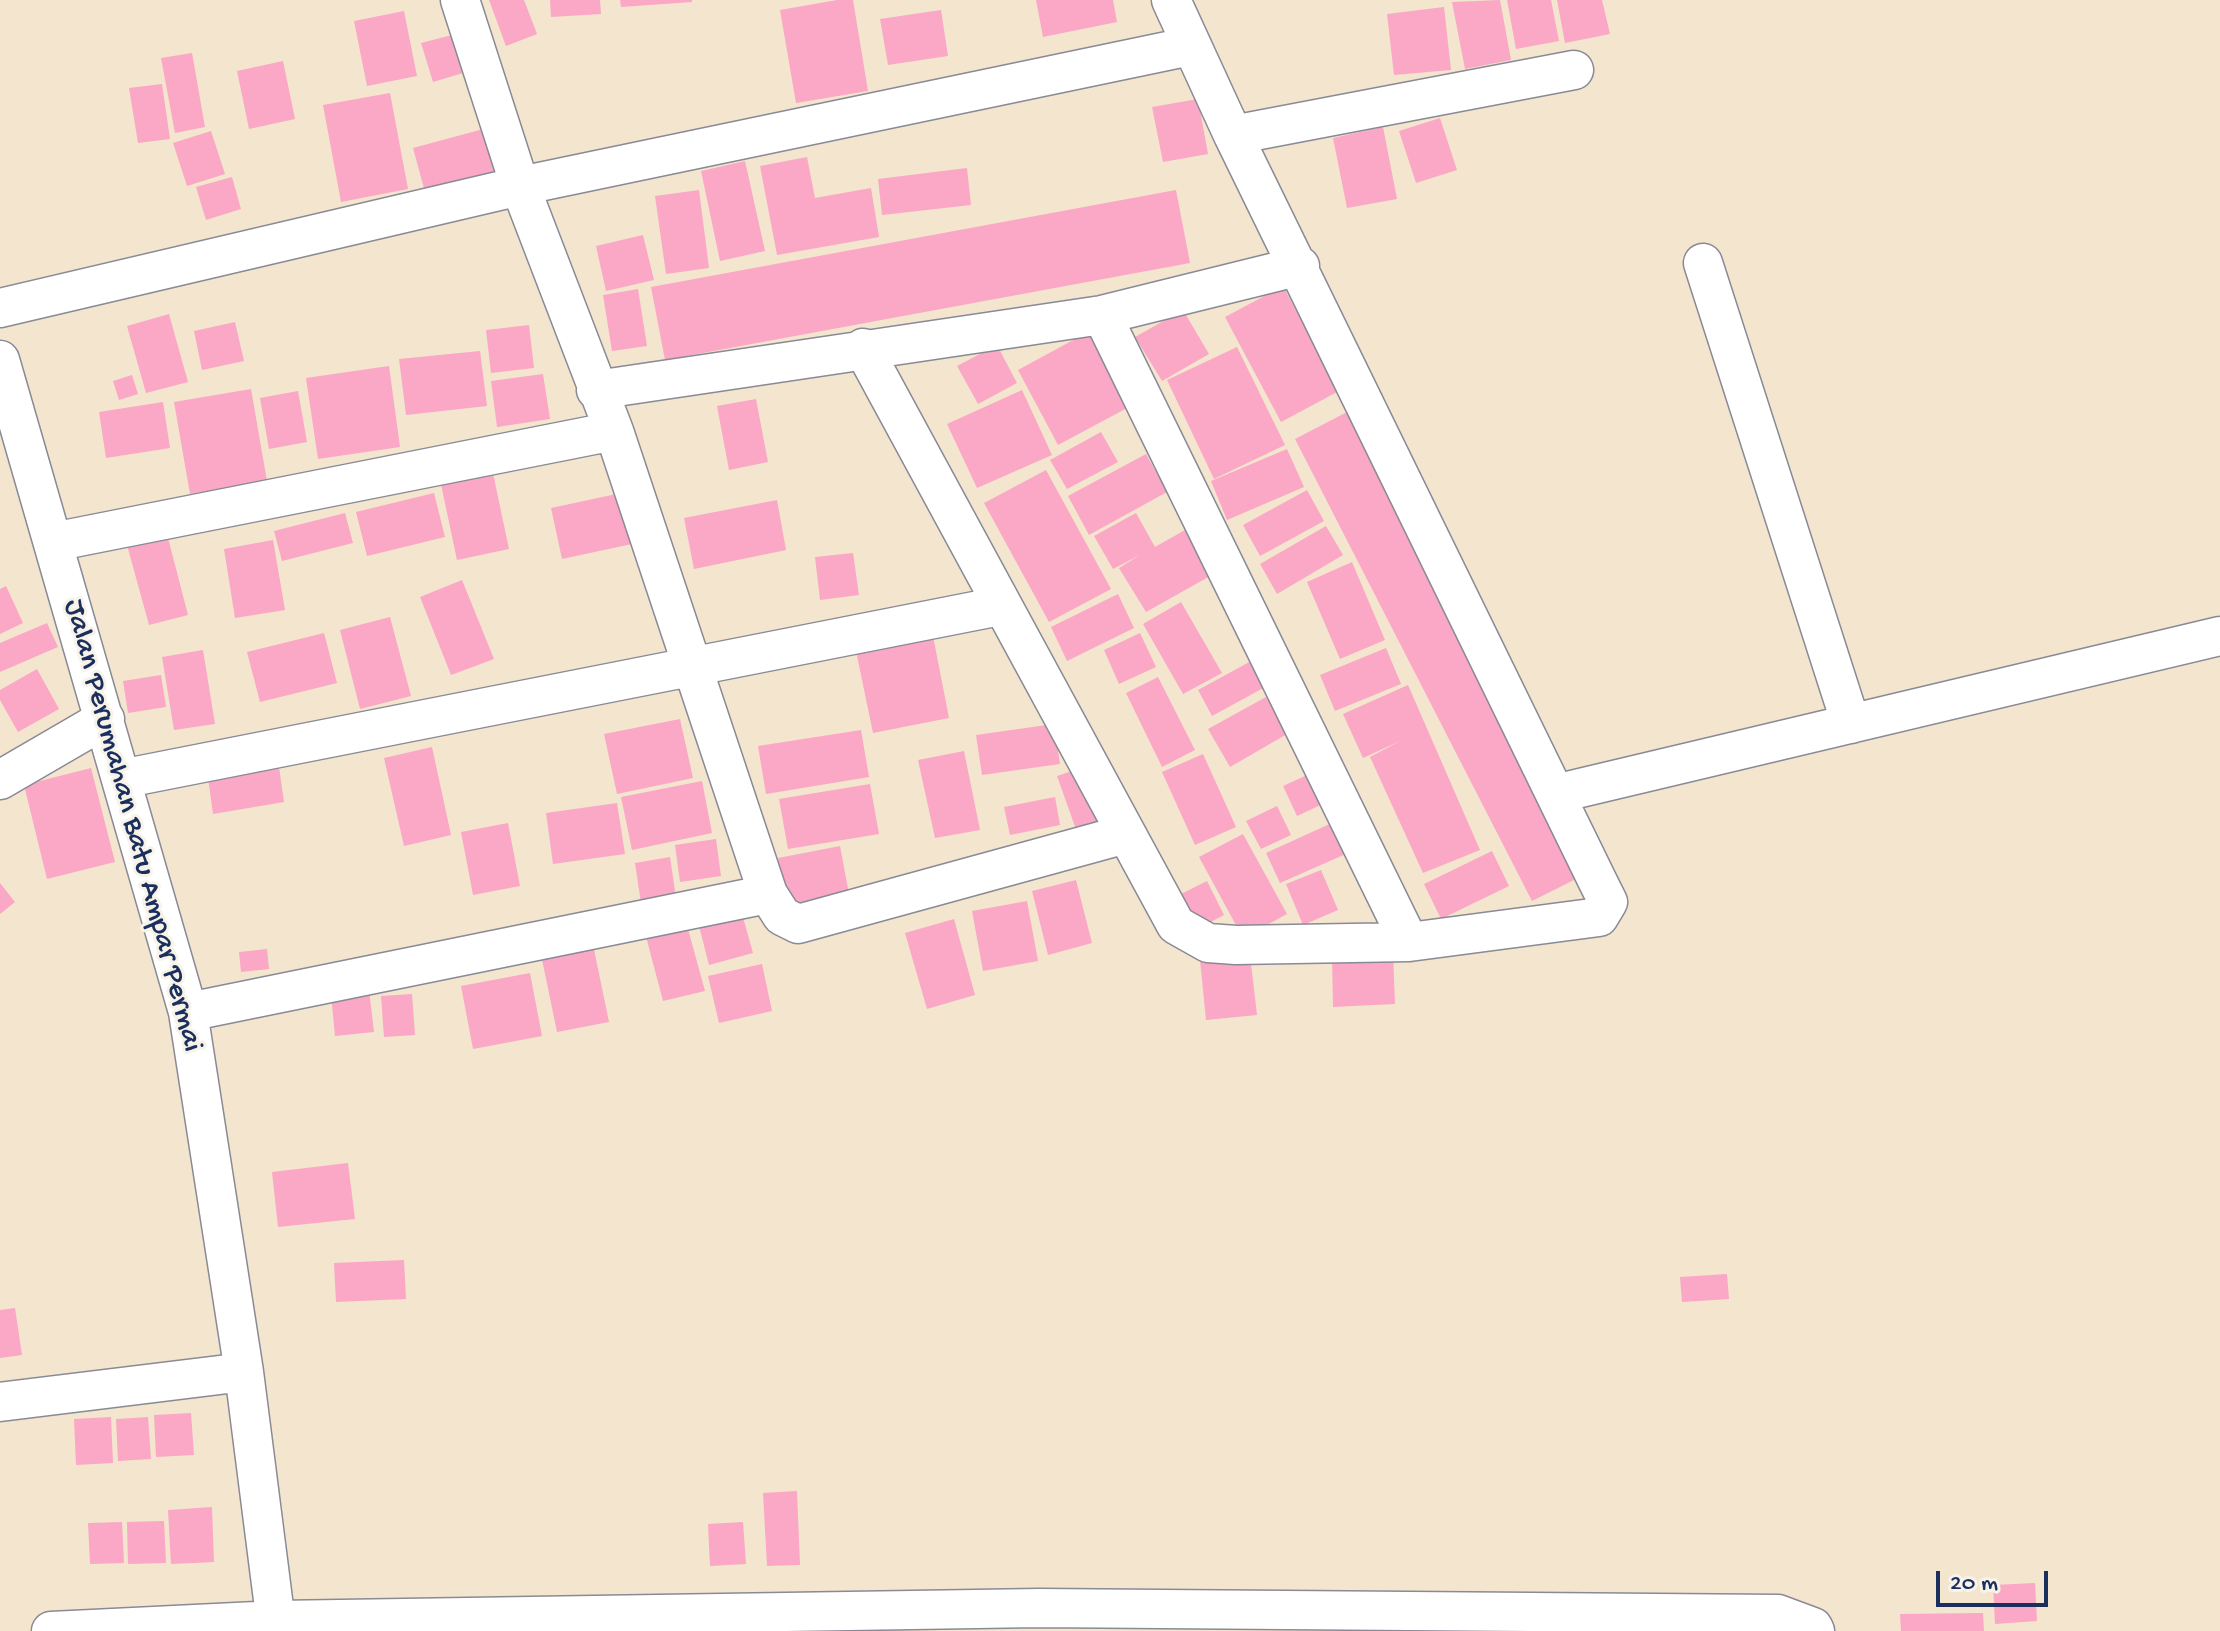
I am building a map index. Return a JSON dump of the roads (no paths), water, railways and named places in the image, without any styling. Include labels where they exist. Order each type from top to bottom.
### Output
[{"type":"street","points":[[460,0],[520,186],[614,431],[768,894],[782,916],[798,924],[1126,834]]},
{"type":"street","points":[[863,348],[1000,606],[1176,925],[1208,943],[1409,942],[1599,917],[1608,902],[1300,266],[1233,135],[1171,0]]},
{"type":"street","points":[[0,308],[520,186],[1191,46]]},
{"type":"street","points":[[1233,135],[1574,70]]},
{"type":"street","points":[[1703,263],[1851,724]]},
{"type":"street","points":[[596,390],[1102,315],[1300,266]]},
{"type":"street","points":[[1102,315],[1409,942]]},
{"type":"street","name":"Jalan Perumahan Batu Ampar Permai","points":[[0,360],[188,1012],[244,1372],[277,1626]]},
{"type":"street","points":[[53,542],[614,431]]},
{"type":"street","points":[[121,779],[1000,606]]},
{"type":"street","points":[[1555,794],[2220,636]]},
{"type":"street","points":[[0,780],[105,719]]},
{"type":"street","points":[[188,1012],[768,894]]},
{"type":"street","points":[[0,1402],[244,1372]]},
{"type":"street","points":[[51,1631],[1039,1619],[1624,1621],[1778,1614],[1813,1627],[1815,1631]]}]
